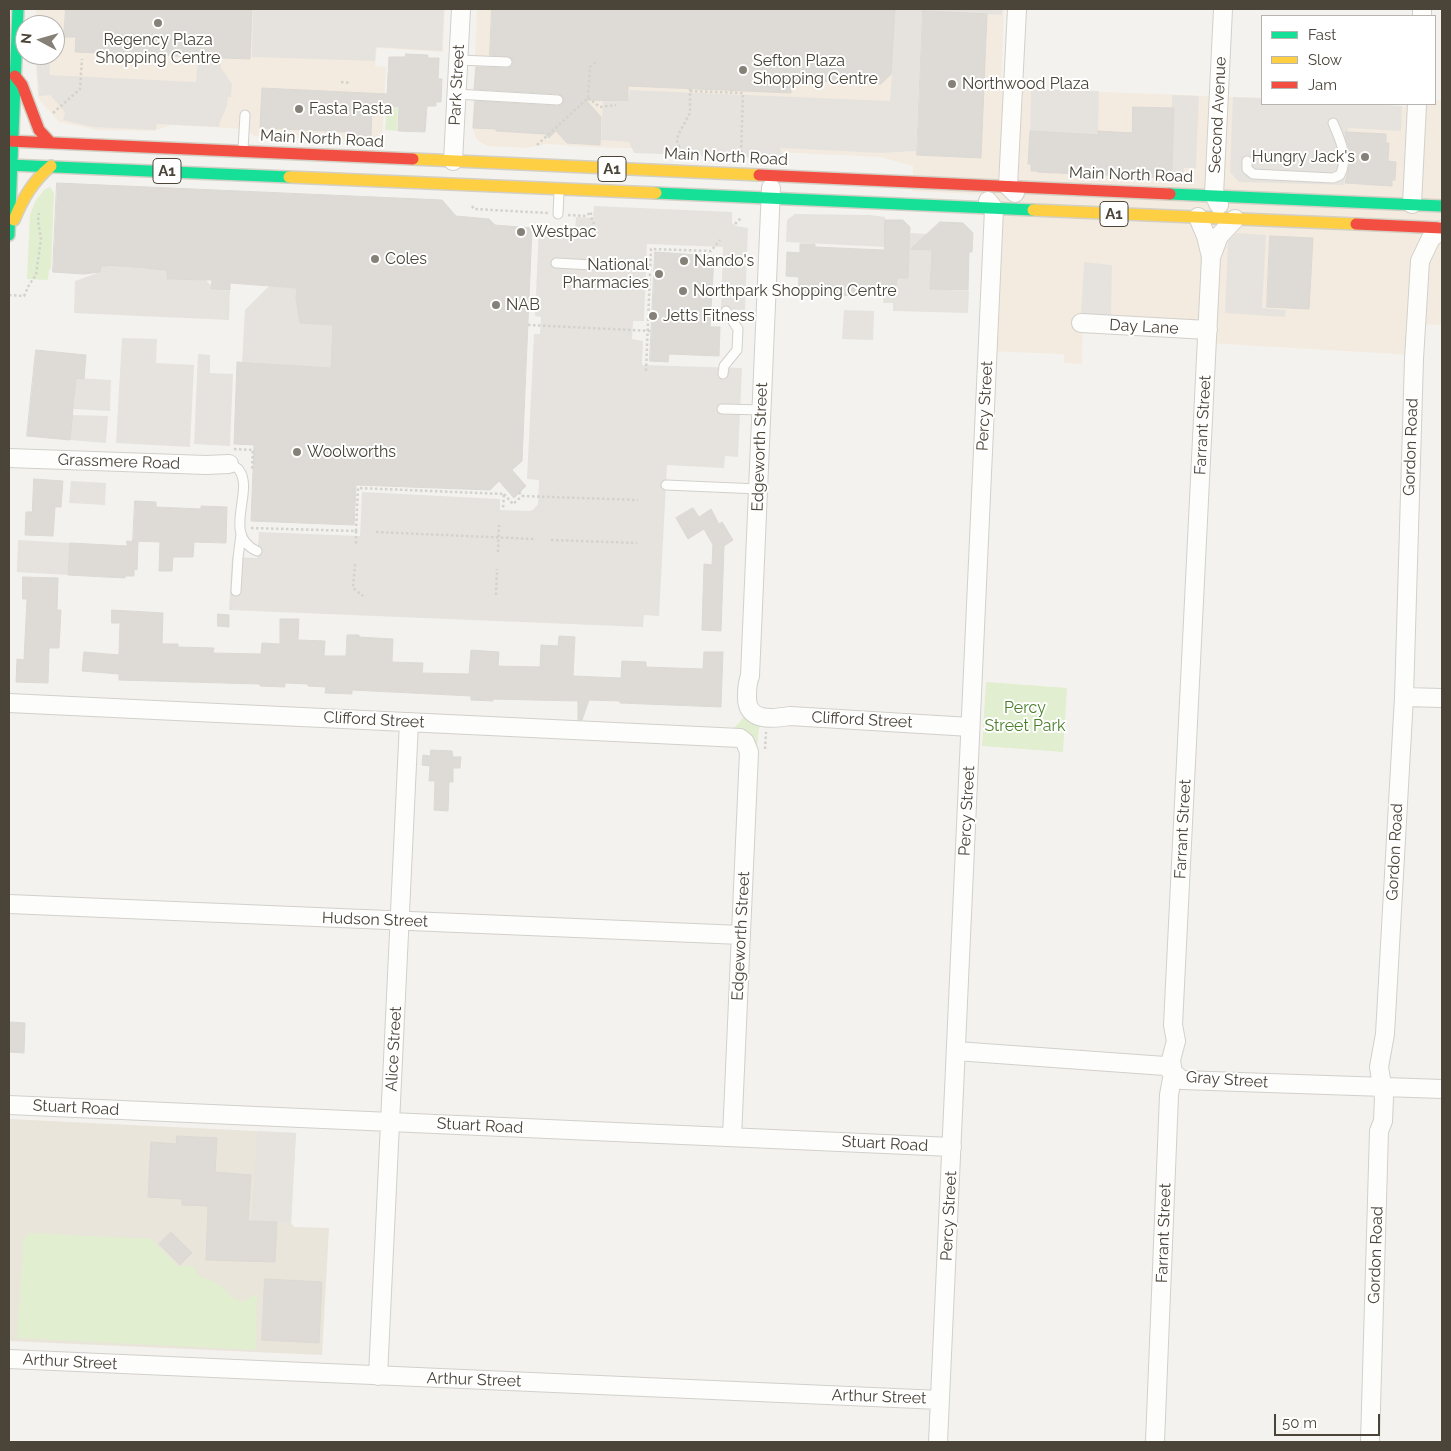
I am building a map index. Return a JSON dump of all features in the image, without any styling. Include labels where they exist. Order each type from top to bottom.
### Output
[{"type":"main road","points":[[9,234],[10,141],[18,9]]},
{"type":"main road","points":[[15,76],[22,85],[39,130],[51,143]]},
{"type":"main road","name":"Main North Road","points":[[10,141],[1442,206]]},
{"type":"main road","name":"A1","points":[[10,165],[1442,229]]},
{"type":"main road","points":[[9,234],[24,196],[39,175],[51,166]]},
{"type":"main road","points":[[1372,225],[1398,216],[1412,204]]},
{"type":"street","name":"Park Street","points":[[453,161],[461,9]]},
{"type":"street","points":[[1017,9],[1008,186],[1030,210]]},
{"type":"street","name":"Second Avenue","points":[[1223,9],[1214,195],[1230,219]]},
{"type":"street","points":[[1412,204],[1417,105]]},
{"type":"street","name":"Edgeworth Street","points":[[761,716],[750,710],[746,703],[747,684],[750,676],[771,176]]},
{"type":"street","points":[[977,185],[994,208]]},
{"type":"street","name":"Percy Street","points":[[938,1442],[994,208]]},
{"type":"street","name":"Farrant Street","points":[[1155,1442],[1169,1096],[1173,1073],[1172,1060],[1176,1041],[1173,1025],[1211,258],[1206,236],[1198,217]]},
{"type":"street","points":[[1211,258],[1219,236],[1230,219]]},
{"type":"street","name":"Gordon Road","points":[[1403,227],[1420,261]]},
{"type":"street","name":"Gordon Road","points":[[1370,1442],[1380,1131],[1384,1098],[1379,1067],[1385,1034],[1404,697],[1414,355],[1420,261],[1431,238],[1442,229]]},
{"type":"street","name":"Day Lane","points":[[1081,323],[1208,330]]},
{"type":"street","name":"Grassmere Road","points":[[9,458],[206,465],[231,456]]},
{"type":"street","points":[[1404,697],[1442,698]]},
{"type":"street","name":"Clifford Street","points":[[9,703],[409,722],[744,745]]},
{"type":"street","name":"Clifford Street","points":[[761,716],[790,716],[970,727]]},
{"type":"street","name":"Alice Street","points":[[378,1376],[409,722]]},
{"type":"street","name":"Edgeworth Street","points":[[732,1137],[741,935],[744,745]]},
{"type":"street","name":"Hudson Street","points":[[9,904],[741,935]]},
{"type":"street","name":"Gray Street","points":[[956,1051],[1165,1066],[1182,1080],[1442,1089]]},
{"type":"street","name":"Stuart Road","points":[[9,1105],[952,1147]]},
{"type":"street","name":"Arthur Street","points":[[9,1359],[940,1400]]},
{"type":"lane","points":[[458,60],[507,62]]},
{"type":"lane","points":[[456,94],[558,100]]},
{"type":"lane","points":[[242,152],[245,115]]},
{"type":"lane","points":[[1247,161],[1248,169],[1253,174],[1333,178],[1340,175],[1343,168],[1344,155],[1341,140],[1333,123]]},
{"type":"lane","points":[[558,214],[560,189]]},
{"type":"lane","points":[[556,264],[592,265]]},
{"type":"lane","points":[[723,374],[724,366],[737,350],[738,329],[726,311]]},
{"type":"lane","points":[[722,409],[762,410]]},
{"type":"lane","points":[[231,456],[242,477],[243,484],[236,591]]},
{"type":"lane","points":[[666,485],[758,489]]},
{"type":"lane","points":[[241,534],[249,548],[257,551]]},
{"type":"path","points":[[46,116],[54,112],[80,89],[82,59]]},
{"type":"path","points":[[530,150],[588,98],[590,67],[596,62]]},
{"type":"path","points":[[341,82],[350,83]]},
{"type":"path","points":[[683,158],[677,141],[678,135],[690,113],[690,90],[743,93],[740,161]]},
{"type":"path","points":[[588,98],[600,107],[616,105]]},
{"type":"path","points":[[470,203],[474,209],[586,216],[591,212],[594,224]]},
{"type":"path","points":[[9,295],[24,296],[36,275],[41,239],[38,221],[39,212]]},
{"type":"path","points":[[646,371],[650,331],[651,249],[711,251],[720,240]]},
{"type":"path","points":[[528,325],[650,331]]},
{"type":"path","points":[[231,456],[252,450],[252,472]]},
{"type":"path","points":[[356,545],[358,488],[431,489],[504,494],[513,504],[522,496],[638,500]]},
{"type":"path","points":[[519,492],[522,496]]},
{"type":"path","points":[[503,508],[504,494]]},
{"type":"path","points":[[498,552],[500,525]]},
{"type":"path","points":[[250,528],[356,531]]},
{"type":"path","points":[[376,532],[534,539]]},
{"type":"path","points":[[551,540],[637,544]]},
{"type":"path","points":[[354,564],[353,588],[363,596]]},
{"type":"path","points":[[496,594],[497,570]]},
{"type":"path","points":[[744,745],[765,753],[761,716]]},
{"type":"shaded area","points":[[36,9],[445,9],[443,52],[377,48],[375,66],[386,67],[382,142],[255,136],[243,129],[172,125],[154,131],[97,130],[59,122],[38,98],[36,65],[65,65],[65,15],[36,15]]},
{"type":"shaded area","points":[[253,9],[444,9],[442,51],[376,47],[375,61],[252,57]]},
{"type":"shaded area","points":[[477,9],[1004,9],[1001,88],[1261,98],[1261,105],[1381,105],[1416,107],[1416,105],[1436,105],[1436,100],[1442,100],[1442,325],[1416,324],[1414,355],[1207,343],[1208,334],[1083,327],[1082,364],[1064,363],[1064,354],[987,351],[994,195],[912,191],[913,166],[880,157],[546,144],[526,148],[487,146],[477,140],[472,128]]},
{"type":"shaded area","points":[[495,9],[613,9],[613,29],[893,46],[895,9],[1002,9],[1002,15],[922,11],[916,151],[881,153],[780,148],[784,159],[634,153],[629,142],[601,140],[603,101],[628,102],[630,90],[890,101],[892,74],[881,84],[737,77],[495,11]]},
{"type":"shaded area","points":[[198,58],[221,59],[221,68],[232,84],[231,97],[228,97],[227,106],[219,127],[157,124],[156,130],[92,127],[63,120],[65,112],[50,95],[39,96],[37,65],[50,65],[50,75],[196,82]]},
{"type":"shaded area","points":[[1031,89],[1099,91],[1098,135],[1030,131]]},
{"type":"shaded area","points":[[1172,95],[1199,96],[1196,168],[1184,168],[1184,177],[1172,177],[1174,109],[1172,108]]},
{"type":"shaded area","points":[[1233,97],[1261,98],[1261,105],[1402,106],[1401,131],[1348,128],[1344,185],[1239,182],[1230,172]]},
{"type":"shaded area","points":[[594,206],[732,212],[732,223],[736,226],[748,228],[745,310],[721,309],[723,247],[647,244],[644,321],[633,321],[632,339],[643,341],[642,365],[742,368],[738,457],[725,456],[724,468],[667,465],[659,616],[644,615],[643,627],[229,610],[232,557],[257,558],[259,532],[360,536],[362,492],[500,499],[500,510],[530,511],[534,509],[538,504],[539,480],[527,479],[534,334],[540,334],[541,317],[535,316],[539,227],[575,229],[576,217],[593,218]]},
{"type":"shaded area","points":[[795,214],[885,217],[884,247],[786,242],[787,220]]},
{"type":"shaded area","points":[[910,233],[927,234],[926,250],[932,250],[930,289],[969,291],[968,313],[893,311],[893,303],[883,303],[884,277],[908,278]]},
{"type":"shaded area","points":[[1237,233],[1266,235],[1262,308],[1286,310],[1285,317],[1225,313],[1228,241]]},
{"type":"shaded area","points":[[109,251],[118,252],[119,266],[149,269],[168,251],[167,279],[206,280],[211,285],[211,289],[230,291],[229,320],[74,313],[75,281],[100,272],[101,266],[107,266]]},
{"type":"shaded area","points":[[1084,262],[1112,265],[1111,319],[1081,317]]},
{"type":"shaded area","points":[[269,286],[297,288],[296,299],[300,323],[333,325],[331,368],[242,362],[245,310]]},
{"type":"shaded area","points":[[844,310],[874,311],[873,340],[842,339]]},
{"type":"shaded area","points":[[122,338],[157,339],[156,363],[194,365],[190,447],[116,443]]},
{"type":"shaded area","points":[[198,354],[210,355],[210,373],[233,374],[230,446],[194,444]]},
{"type":"shaded area","points":[[75,378],[111,380],[110,411],[74,409]]},
{"type":"shaded area","points":[[72,415],[108,416],[106,443],[70,440]]},
{"type":"shaded area","points":[[71,481],[106,483],[105,505],[69,503]]},
{"type":"shaded area","points":[[18,540],[70,543],[68,575],[17,572]]},
{"type":"shaded area","points":[[9,1119],[296,1133],[291,1223],[294,1227],[329,1228],[322,1355],[9,1341]]},
{"type":"shaded area","points":[[257,1131],[296,1133],[291,1223],[251,1222]]},
{"type":"green space","points":[[387,107],[398,108],[397,131],[385,130]]},
{"type":"green space","points":[[50,187],[54,193],[51,268],[48,280],[27,279],[30,214],[36,200],[45,189]]},
{"type":"green space","name":"Percy Street Park","points":[[986,682],[1067,688],[1063,752],[982,746]]},
{"type":"green space","points":[[744,716],[764,723],[759,728],[757,746],[747,734],[732,729]]},
{"type":"green space","points":[[29,1233],[151,1239],[178,1266],[194,1266],[197,1275],[215,1282],[226,1290],[231,1297],[243,1302],[257,1293],[256,1350],[17,1338],[23,1239]]},
{"type":"building","name":"Regency Plaza Shopping Centre","points":[[66,9],[252,9],[250,59],[75,52],[76,37],[65,37]]},
{"type":"building","name":"Sefton Plaza Shopping Centre","points":[[492,9],[895,9],[891,74],[881,84],[791,80],[791,93],[628,86],[628,101],[586,100],[601,117],[600,145],[567,143],[556,131],[549,138],[545,134],[473,128],[475,101],[558,106],[564,101],[563,97],[558,94],[474,89],[476,67],[507,68],[512,66],[513,63],[510,57],[490,55]]},
{"type":"building","name":"Northwood Plaza","points":[[923,11],[987,14],[981,158],[917,155]]},
{"type":"building","points":[[406,54],[428,55],[428,58],[439,58],[438,79],[442,79],[441,102],[436,102],[436,106],[427,106],[425,132],[398,131],[399,107],[372,106],[371,136],[348,135],[348,132],[260,128],[262,88],[387,94],[389,57],[405,57]]},
{"type":"building","points":[[1133,107],[1174,108],[1172,170],[1169,178],[1031,171],[1031,164],[1028,164],[1030,131],[1098,135],[1098,131],[1132,133]]},
{"type":"building","name":"Hungry Jack's","points":[[1346,132],[1386,134],[1386,143],[1389,143],[1388,161],[1396,162],[1395,180],[1392,180],[1392,186],[1345,183],[1350,162]]},
{"type":"building","points":[[57,183],[442,200],[456,216],[489,219],[495,225],[532,228],[522,461],[512,470],[526,486],[514,498],[499,481],[490,490],[356,485],[354,525],[251,521],[254,445],[234,444],[237,362],[331,368],[333,325],[300,323],[296,299],[297,288],[230,283],[230,290],[211,289],[212,280],[167,279],[167,270],[108,265],[101,266],[100,272],[84,274],[53,272]]},
{"type":"building","points":[[885,220],[903,220],[910,227],[908,278],[897,278],[896,286],[863,285],[863,296],[798,294],[799,277],[786,276],[787,252],[800,253],[800,244],[815,244],[815,247],[884,250]]},
{"type":"building","points":[[940,222],[963,223],[973,233],[972,252],[969,252],[968,290],[930,289],[932,250],[911,249]]},
{"type":"building","points":[[1270,236],[1313,238],[1309,309],[1267,307]]},
{"type":"building","name":"Northpark Shopping Centre","points":[[655,252],[714,256],[710,327],[720,327],[719,356],[669,354],[668,362],[650,361]]},
{"type":"building","points":[[36,350],[86,355],[84,379],[76,378],[70,440],[27,436]]},
{"type":"building","points":[[34,479],[63,481],[61,507],[55,507],[53,536],[25,535],[26,512],[32,512]]},
{"type":"building","points":[[135,501],[156,502],[156,507],[201,509],[201,506],[227,507],[226,543],[194,542],[193,557],[173,557],[172,571],[159,571],[160,542],[133,541]]},
{"type":"building","points":[[693,508],[699,517],[711,509],[719,524],[722,522],[733,540],[724,546],[721,631],[702,630],[704,564],[712,565],[713,545],[704,529],[688,539],[676,518]]},
{"type":"building","points":[[127,541],[138,542],[137,570],[134,569],[134,576],[125,576],[125,578],[68,575],[70,543],[127,546]]},
{"type":"building","points":[[23,577],[58,578],[57,610],[61,610],[59,648],[49,648],[48,683],[16,682],[17,659],[24,660],[27,599],[23,599]]},
{"type":"building","points":[[112,610],[163,613],[162,644],[178,644],[178,647],[214,648],[213,653],[261,654],[262,643],[280,644],[280,619],[299,619],[298,640],[325,641],[324,656],[346,656],[347,635],[393,639],[392,662],[423,663],[422,673],[469,674],[471,650],[499,652],[498,666],[540,667],[541,645],[558,646],[559,636],[575,637],[573,676],[621,678],[622,661],[646,662],[646,667],[703,669],[704,652],[723,652],[721,707],[589,700],[582,720],[578,720],[578,701],[471,700],[471,696],[352,690],[352,694],[325,693],[326,687],[308,686],[308,684],[285,683],[285,687],[260,686],[260,684],[119,680],[119,674],[82,671],[84,652],[119,655],[120,623],[112,623]]},
{"type":"building","points":[[218,614],[229,615],[229,627],[218,626]]},
{"type":"building","points":[[431,750],[452,751],[453,757],[461,757],[460,768],[453,768],[453,782],[449,782],[448,811],[434,810],[435,781],[429,781],[430,766],[422,765],[423,755],[430,756]]},
{"type":"building","points":[[9,1022],[25,1023],[24,1053],[9,1052]]},
{"type":"building","points":[[177,1136],[217,1138],[215,1172],[251,1175],[248,1221],[277,1222],[275,1262],[206,1260],[208,1206],[182,1205],[182,1199],[148,1197],[151,1142],[176,1144]]},
{"type":"building","points":[[171,1232],[192,1253],[180,1265],[159,1244]]},
{"type":"building","points":[[265,1279],[322,1282],[319,1343],[262,1340]]},
{"type":"traffic: fast","points":[[9,235],[18,9]]},
{"type":"traffic: fast","points":[[9,165],[289,177]]},
{"type":"traffic: fast","points":[[656,193],[1033,210]]},
{"type":"traffic: fast","points":[[1170,194],[1442,206]]},
{"type":"traffic: slow","points":[[413,159],[759,175]]},
{"type":"traffic: slow","points":[[14,220],[29,190],[51,166]]},
{"type":"traffic: slow","points":[[289,177],[656,193]]},
{"type":"traffic: slow","points":[[1033,210],[1356,224]]},
{"type":"traffic: jam","points":[[15,76],[22,85],[39,130],[51,143]]},
{"type":"traffic: jam","points":[[9,141],[413,159]]},
{"type":"traffic: jam","points":[[759,175],[1170,194]]},
{"type":"traffic: jam","points":[[1356,224],[1442,228]]},
{"type":"place","name":"Regency Plaza Shopping Centre","points":[[158,23]]},
{"type":"place","name":"Sefton Plaza Shopping Centre","points":[[743,70]]},
{"type":"place","name":"Northwood Plaza","points":[[952,84]]},
{"type":"place","name":"Fasta Pasta","points":[[299,109]]},
{"type":"place","name":"Hungry Jack's","points":[[1365,157]]},
{"type":"place","name":"Westpac","points":[[521,232]]},
{"type":"place","name":"Coles","points":[[375,259]]},
{"type":"place","name":"Nando's","points":[[684,261]]},
{"type":"place","name":"National Pharmacies","points":[[659,274]]},
{"type":"place","name":"Northpark Shopping Centre","points":[[683,291]]},
{"type":"place","name":"NAB","points":[[496,305]]},
{"type":"place","name":"Jetts Fitness","points":[[653,316]]},
{"type":"place","name":"Woolworths","points":[[297,452]]}]
